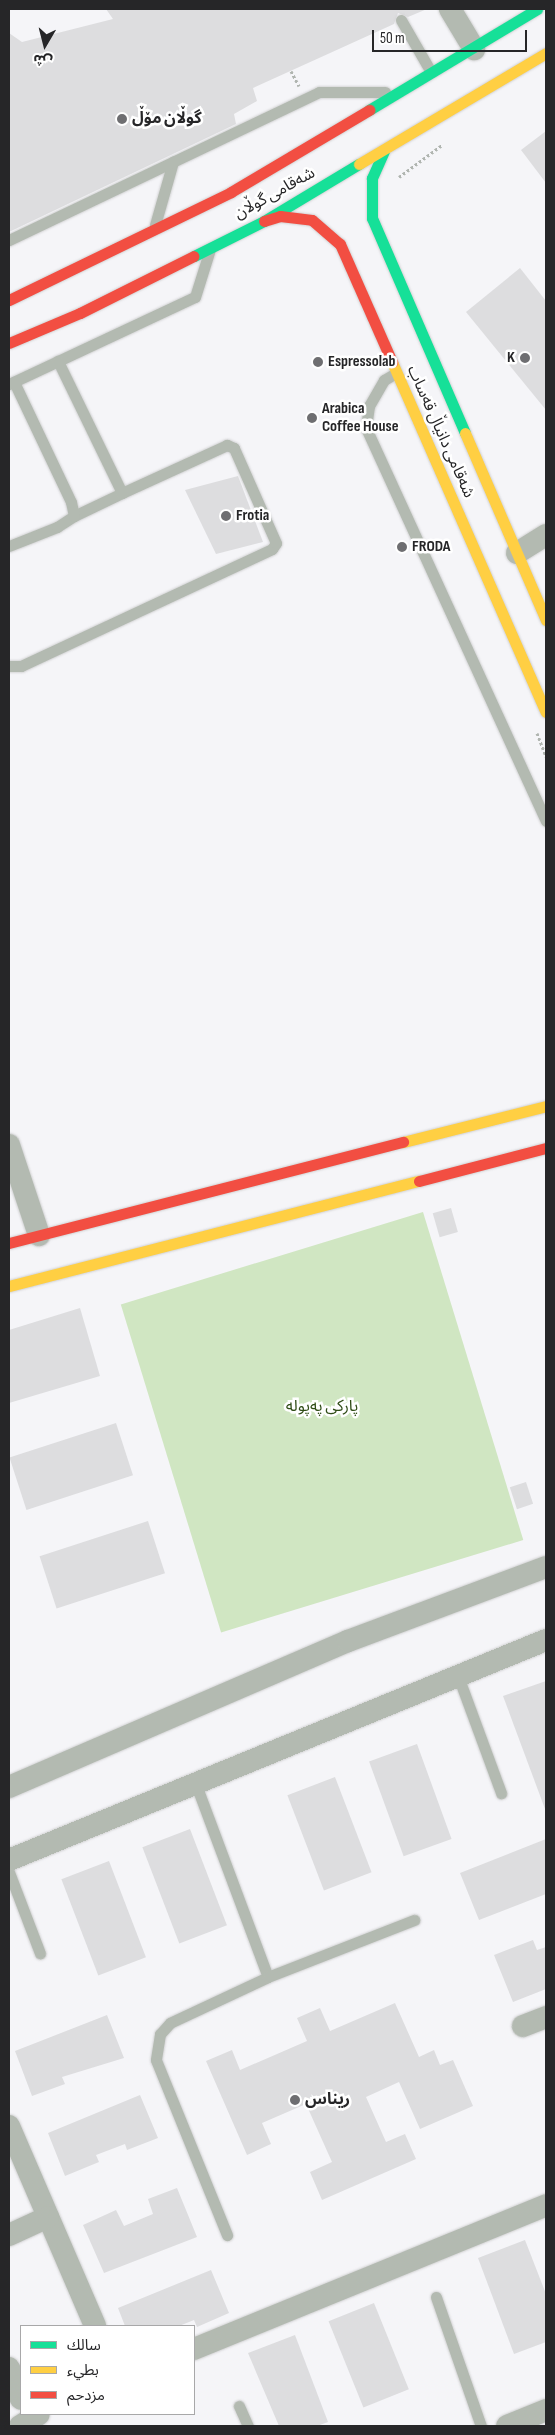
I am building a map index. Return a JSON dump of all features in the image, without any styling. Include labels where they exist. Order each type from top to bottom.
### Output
[{"type":"street","points":[[450,9],[474,49]]},
{"type":"street","name":"شەقامی گوڵان","points":[[9,300],[231,192],[474,49],[537,9]]},
{"type":"street","name":"شەقامی گوڵان","points":[[9,343],[264,221],[546,53]]},
{"type":"street","name":"شەقامی دانیاڵ قەساب","points":[[384,151],[370,194],[380,238],[546,620]]},
{"type":"street","name":"شەقامی دانیاڵ قەساب","points":[[264,221],[280,216],[312,220],[332,234],[342,249],[546,712]]},
{"type":"street","points":[[361,228],[375,232],[380,238]]},
{"type":"street","points":[[342,249],[348,235]]},
{"type":"street","points":[[517,553],[546,535]]},
{"type":"street","points":[[9,1243],[546,1106]]},
{"type":"street","points":[[9,1145],[39,1235]]},
{"type":"street","points":[[9,1286],[546,1148]]},
{"type":"street","points":[[9,1787],[348,1641],[546,1566]]},
{"type":"street","points":[[9,1860],[195,1782],[546,1640]]},
{"type":"street","points":[[524,2026],[546,2017]]},
{"type":"street","points":[[9,2126],[95,2325]]},
{"type":"street","points":[[195,2349],[546,2205]]},
{"type":"street","points":[[9,2235],[48,2218]]},
{"type":"street","points":[[9,2368],[20,2396]]},
{"type":"street","points":[[507,2426],[546,2410]]},
{"type":"lane","points":[[401,20],[432,74]]},
{"type":"lane","points":[[9,240],[320,92],[404,90]]},
{"type":"lane","points":[[152,232],[173,162]]},
{"type":"lane","points":[[74,516],[71,502],[12,383],[195,297],[210,248]]},
{"type":"lane","points":[[58,361],[122,493]]},
{"type":"lane","points":[[396,373],[384,380],[370,406],[366,428],[546,821]]},
{"type":"lane","points":[[9,546],[57,527],[74,516],[227,444],[234,448],[276,543],[272,549],[30,662],[9,666]]},
{"type":"lane","points":[[458,1676],[501,1793]]},
{"type":"lane","points":[[195,1782],[268,1977]]},
{"type":"lane","points":[[9,1872],[40,1953]]},
{"type":"lane","points":[[228,2235],[156,2060],[156,2046],[170,2023],[268,1977],[414,1920]]},
{"type":"lane","points":[[436,2297],[481,2426]]},
{"type":"lane","points":[[239,2406],[248,2426]]},
{"type":"path","points":[[291,71],[300,89]]},
{"type":"path","points":[[397,179],[444,144]]},
{"type":"green space","name":"پارکی پەپولە","points":[[423,1212],[523,1540],[221,1632],[121,1304]]},
{"type":"building","name":"گوڵان مۆڵ","points":[[106,9],[427,9],[408,17],[398,13],[394,24],[253,88],[257,101],[234,114],[236,124],[9,232],[9,33],[22,42],[113,19]]},
{"type":"building","points":[[546,131],[546,183],[521,150]]},
{"type":"building","name":"K","points":[[520,268],[546,301],[546,410],[466,312]]},
{"type":"building","name":"Frotia","points":[[238,476],[263,542],[216,554],[185,490]]},
{"type":"building","points":[[451,1208],[458,1232],[440,1237],[433,1213]]},
{"type":"building","points":[[80,1308],[100,1376],[9,1403],[9,1330]]},
{"type":"building","points":[[116,1423],[133,1475],[26,1510],[9,1458]]},
{"type":"building","points":[[526,1482],[533,1504],[517,1509],[510,1487]]},
{"type":"building","points":[[148,1521],[165,1573],[57,1609],[40,1556]]},
{"type":"building","points":[[546,1681],[546,1809],[545,1809],[503,1696]]},
{"type":"building","points":[[417,1744],[452,1839],[404,1856],[369,1761]]},
{"type":"building","points":[[335,1777],[372,1872],[324,1891],[287,1795]]},
{"type":"building","points":[[190,1829],[227,1925],[179,1943],[142,1847]]},
{"type":"building","points":[[546,1839],[546,1894],[479,1920],[460,1873]]},
{"type":"building","points":[[109,1861],[146,1957],[98,1975],[61,1879]]},
{"type":"building","points":[[533,1940],[537,1950],[546,1947],[546,1989],[513,2002],[494,1955]]},
{"type":"building","name":"ريناس","points":[[395,2003],[419,2057],[434,2050],[440,2065],[453,2060],[473,2106],[420,2129],[399,2082],[366,2097],[386,2142],[405,2134],[416,2159],[322,2200],[310,2172],[332,2162],[306,2104],[262,2123],[271,2144],[247,2155],[206,2061],[232,2050],[240,2070],[307,2041],[297,2018],[320,2008],[330,2031]]},
{"type":"building","points":[[107,2015],[124,2058],[62,2077],[65,2084],[32,2096],[15,2051]]},
{"type":"building","points":[[140,2095],[158,2138],[127,2150],[125,2144],[96,2155],[99,2162],[65,2176],[48,2133]]},
{"type":"building","points":[[177,2188],[197,2237],[104,2273],[83,2225],[116,2210],[124,2226],[153,2214],[148,2199]]},
{"type":"building","points":[[525,2240],[546,2294],[546,2342],[514,2354],[478,2258]]},
{"type":"building","points":[[211,2270],[229,2313],[197,2327],[194,2320],[182,2325],[125,2325],[118,2308]]},
{"type":"building","points":[[374,2303],[409,2389],[363,2408],[329,2321]]},
{"type":"building","points":[[295,2335],[328,2422],[317,2426],[279,2426],[248,2353]]},
{"type":"traffic: fast","points":[[369,110],[537,9]]},
{"type":"traffic: fast","points":[[384,151],[372,178],[372,218],[465,433]]},
{"type":"traffic: fast","points":[[194,256],[264,221],[359,164]]},
{"type":"traffic: slow","points":[[359,164],[546,53]]},
{"type":"traffic: slow","points":[[392,362],[546,712]]},
{"type":"traffic: slow","points":[[465,433],[546,620]]},
{"type":"traffic: slow","points":[[403,1142],[546,1106]]},
{"type":"traffic: slow","points":[[9,1286],[419,1181]]},
{"type":"traffic: jam","points":[[9,300],[231,192],[369,110]]},
{"type":"traffic: jam","points":[[264,221],[280,216],[312,220],[340,244],[392,362]]},
{"type":"traffic: jam","points":[[9,343],[80,313],[194,256]]},
{"type":"traffic: jam","points":[[9,1243],[403,1142]]},
{"type":"traffic: jam","points":[[419,1181],[546,1148]]},
{"type":"place","name":"گوڵان مۆڵ","points":[[122,119]]},
{"type":"place","name":"K","points":[[525,358]]},
{"type":"place","name":"Espressolab","points":[[318,362]]},
{"type":"place","name":"Arabica Coffee House","points":[[312,418]]},
{"type":"place","name":"Frotia","points":[[226,516]]},
{"type":"place","name":"FRODA","points":[[402,547]]},
{"type":"place","name":"ريناس","points":[[295,2100]]}]
